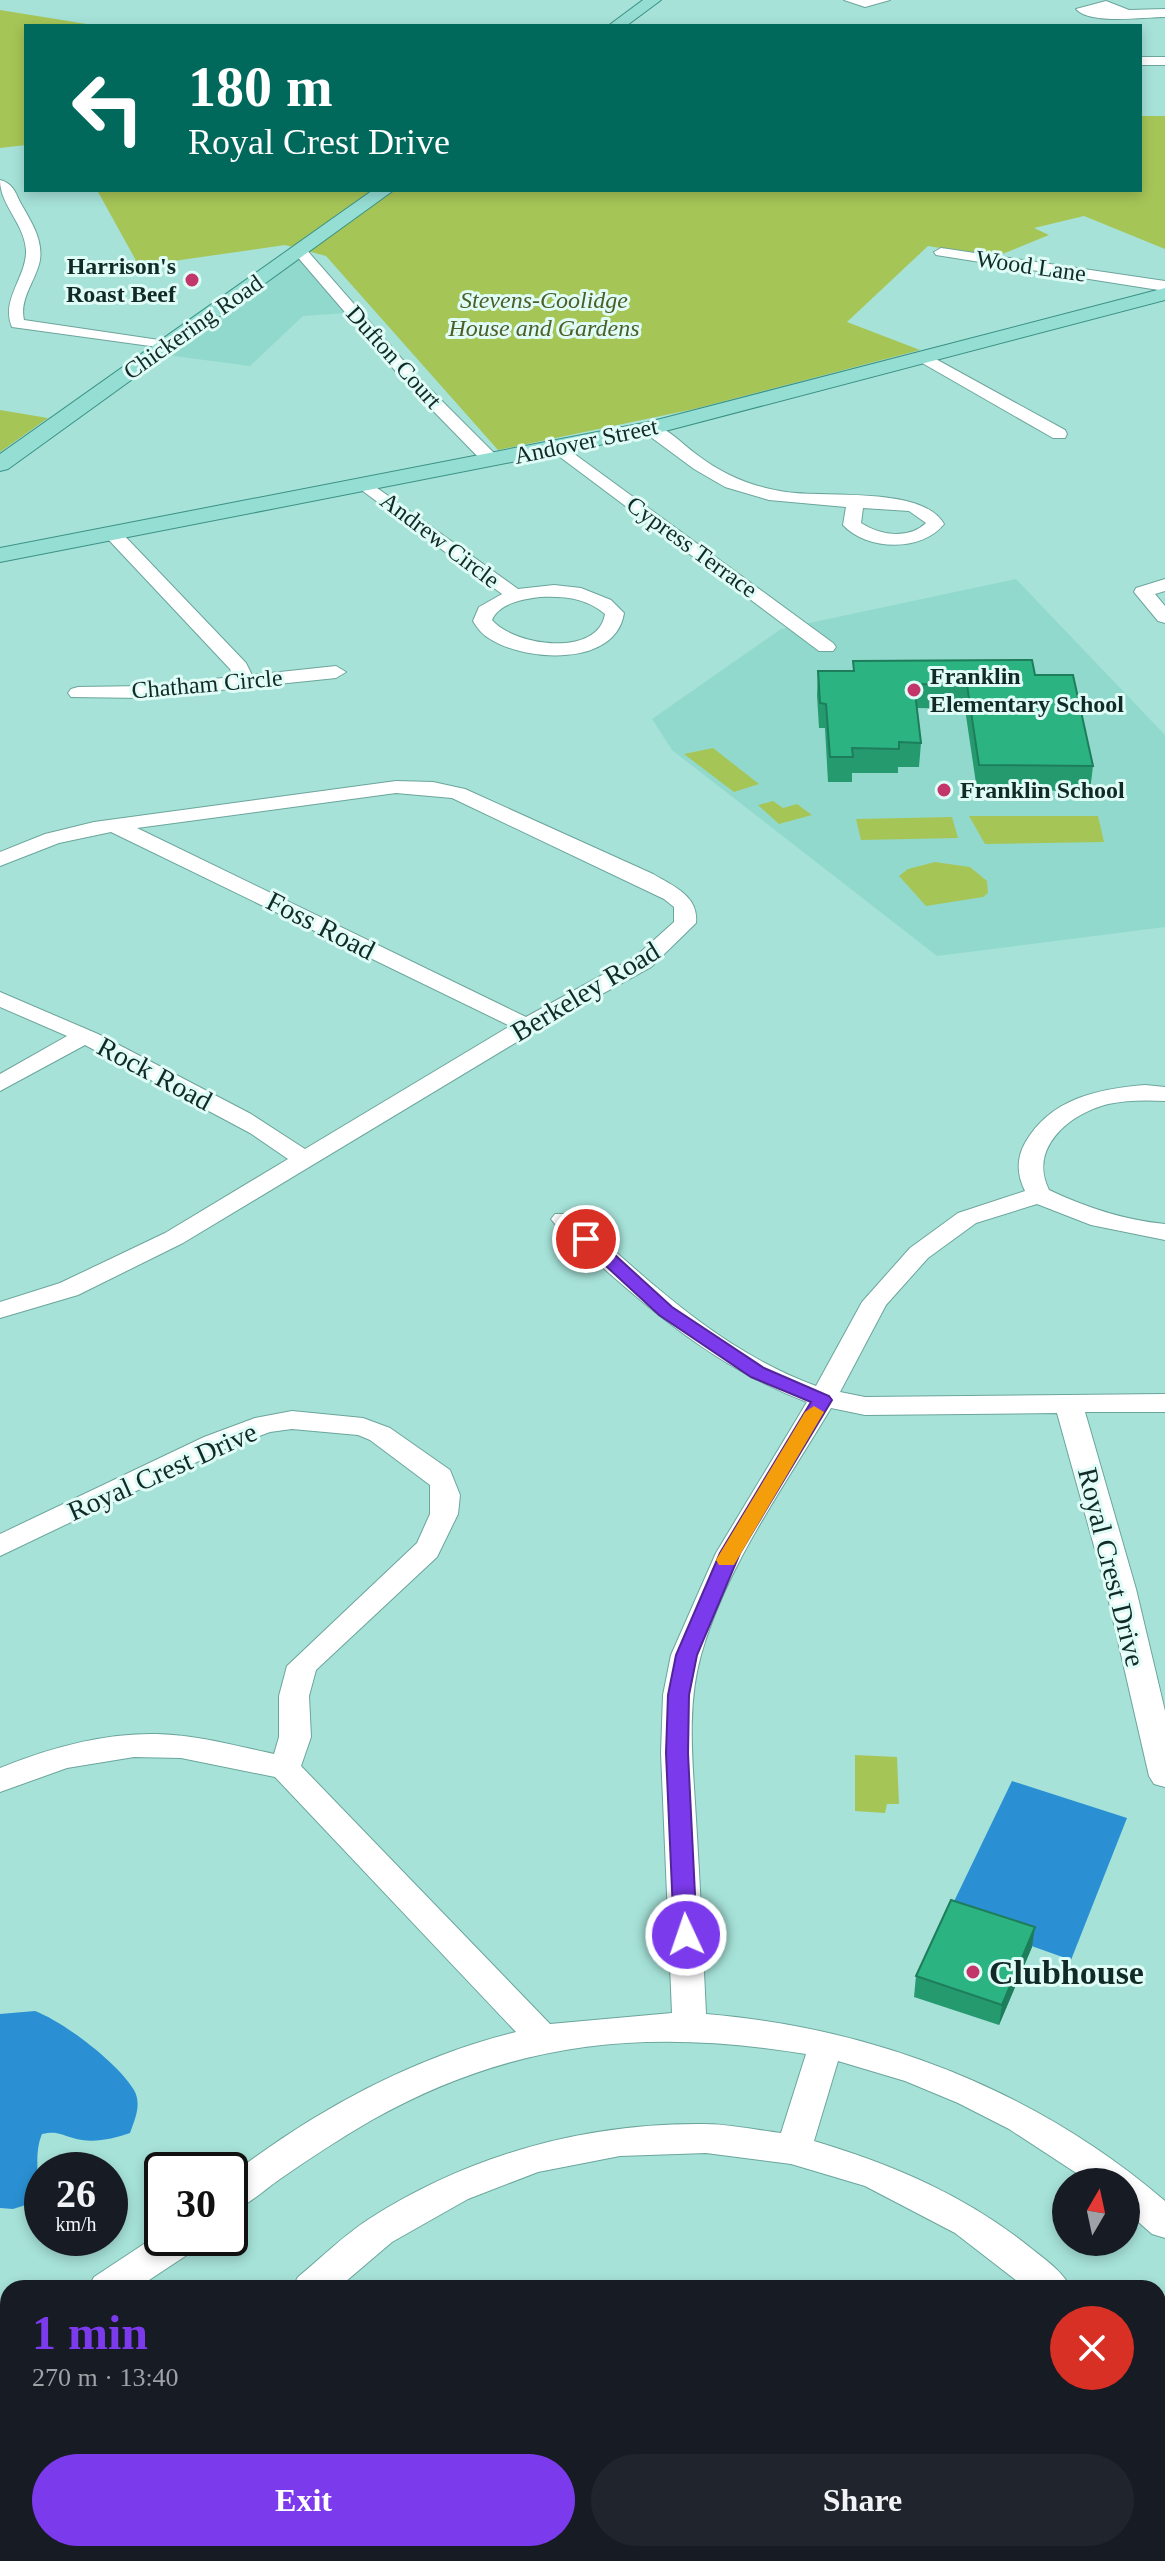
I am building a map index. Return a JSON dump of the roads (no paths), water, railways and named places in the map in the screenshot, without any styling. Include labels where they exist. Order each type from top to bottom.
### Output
[{"type":"main road","points":[[619,24],[653,0]]},
{"type":"main road","name":"Chickering Road","points":[[0,464],[382,192]]},
{"type":"main road","name":"Andover Street","points":[[0,555],[650,428],[1160,293]]},
{"type":"street","points":[[850,0],[865,3],[884,0]]},
{"type":"street","points":[[1127,14],[1165,13]]},
{"type":"street","points":[[1142,61],[1165,61]]},
{"type":"street","points":[[0,183],[20,178]]},
{"type":"street","points":[[0,183],[8,188],[32,239],[32,266],[16,306],[14,317],[17,324]]},
{"type":"street","name":"Dufton Court","points":[[300,251],[410,378],[491,460]]},
{"type":"street","name":"Wood Lane","points":[[941,252],[1121,279],[1160,293]]},
{"type":"street","points":[[0,330],[17,324],[166,346]]},
{"type":"street","points":[[923,357],[1059,434]]},
{"type":"street","points":[[650,428],[712,474],[733,484],[772,494],[855,501]]},
{"type":"street","name":"Cypress Terrace","points":[[558,447],[826,647]]},
{"type":"street","name":"Andrew Circle","points":[[366,485],[514,595],[554,591],[593,597],[615,613],[617,622],[612,631],[585,645],[551,649],[516,645],[498,639],[486,630],[482,621],[486,611],[514,595]]},
{"type":"street","points":[[112,533],[239,667],[244,681]]},
{"type":"street","points":[[1165,585],[1143,592],[1165,617]]},
{"type":"street","name":"Chatham Circle","points":[[78,693],[144,692],[336,672]]},
{"type":"street","name":"Berkeley Road","points":[[0,860],[52,838],[114,825],[349,792],[396,787],[444,789],[504,812],[603,857],[672,894],[684,905],[685,923],[656,952],[174,1238],[69,1289],[0,1310]]},
{"type":"street","name":"Foss Road","points":[[114,825],[527,1026]]},
{"type":"street","name":"Rock Road","points":[[0,999],[34,1011],[84,1036],[271,1136],[303,1159]]},
{"type":"street","points":[[0,1084],[84,1036]]},
{"type":"street","points":[[1165,1094],[1137,1093],[1077,1106],[1055,1119],[1037,1141],[1030,1173],[1039,1195],[1087,1218],[1141,1231],[1165,1232]]},
{"type":"street","points":[[690,2026],[677,1753],[678,1695],[686,1655],[730,1553],[822,1400],[875,1302],[919,1253],[967,1218],[1039,1195]]},
{"type":"street","points":[[564,1219],[666,1311],[758,1373],[822,1400],[865,1406],[1165,1403]]},
{"type":"street","name":"Royal Crest Drive","points":[[1069,1405],[1121,1589],[1165,1776]]},
{"type":"street","name":"Royal Crest Drive","points":[[0,1546],[214,1443],[265,1424],[292,1420],[363,1427],[380,1434],[440,1476],[446,1486],[445,1509],[440,1529],[427,1550],[302,1666],[294,1696],[295,1737],[285,1768]]},
{"type":"street","points":[[0,1781],[60,1756],[122,1747],[179,1747],[285,1768],[543,2038]]},
{"type":"street","points":[[248,2184],[338,2122],[381,2097],[479,2056],[543,2038],[690,2026],[758,2033],[826,2045],[914,2070],[981,2096],[1054,2136],[1099,2168]]},
{"type":"street","points":[[794,2150],[826,2045]]},
{"type":"street","points":[[319,2280],[341,2258],[412,2208],[472,2178],[523,2160],[575,2147],[657,2138],[739,2141],[794,2150],[850,2165],[904,2187],[955,2214],[1004,2247],[1043,2280]]},
{"type":"street","points":[[1140,2201],[1165,2223]]},
{"type":"street","points":[[119,2280],[156,2256]]},
{"type":"water","points":[[1012,1781],[1127,1818],[1071,1960],[947,1916]]},
{"type":"water","points":[[35,2011],[47,2016],[75,2034],[116,2068],[134,2090],[137,2101],[130,2133],[87,2141],[55,2133],[42,2134],[38,2152],[24,2152],[24,2206],[13,2209],[0,2208],[0,2014]]},
{"type":"place","name":"Harrison's Roast Beef","points":[[192,280]]},
{"type":"place","name":"Franklin Elementary School","points":[[914,690]]},
{"type":"place","name":"Franklin School","points":[[944,790]]},
{"type":"place","name":"Clubhouse","points":[[973,1972]]},
{"type":"park label","name":"Stevens-Coolidge House and Gardens","points":[[544,314]]}]
